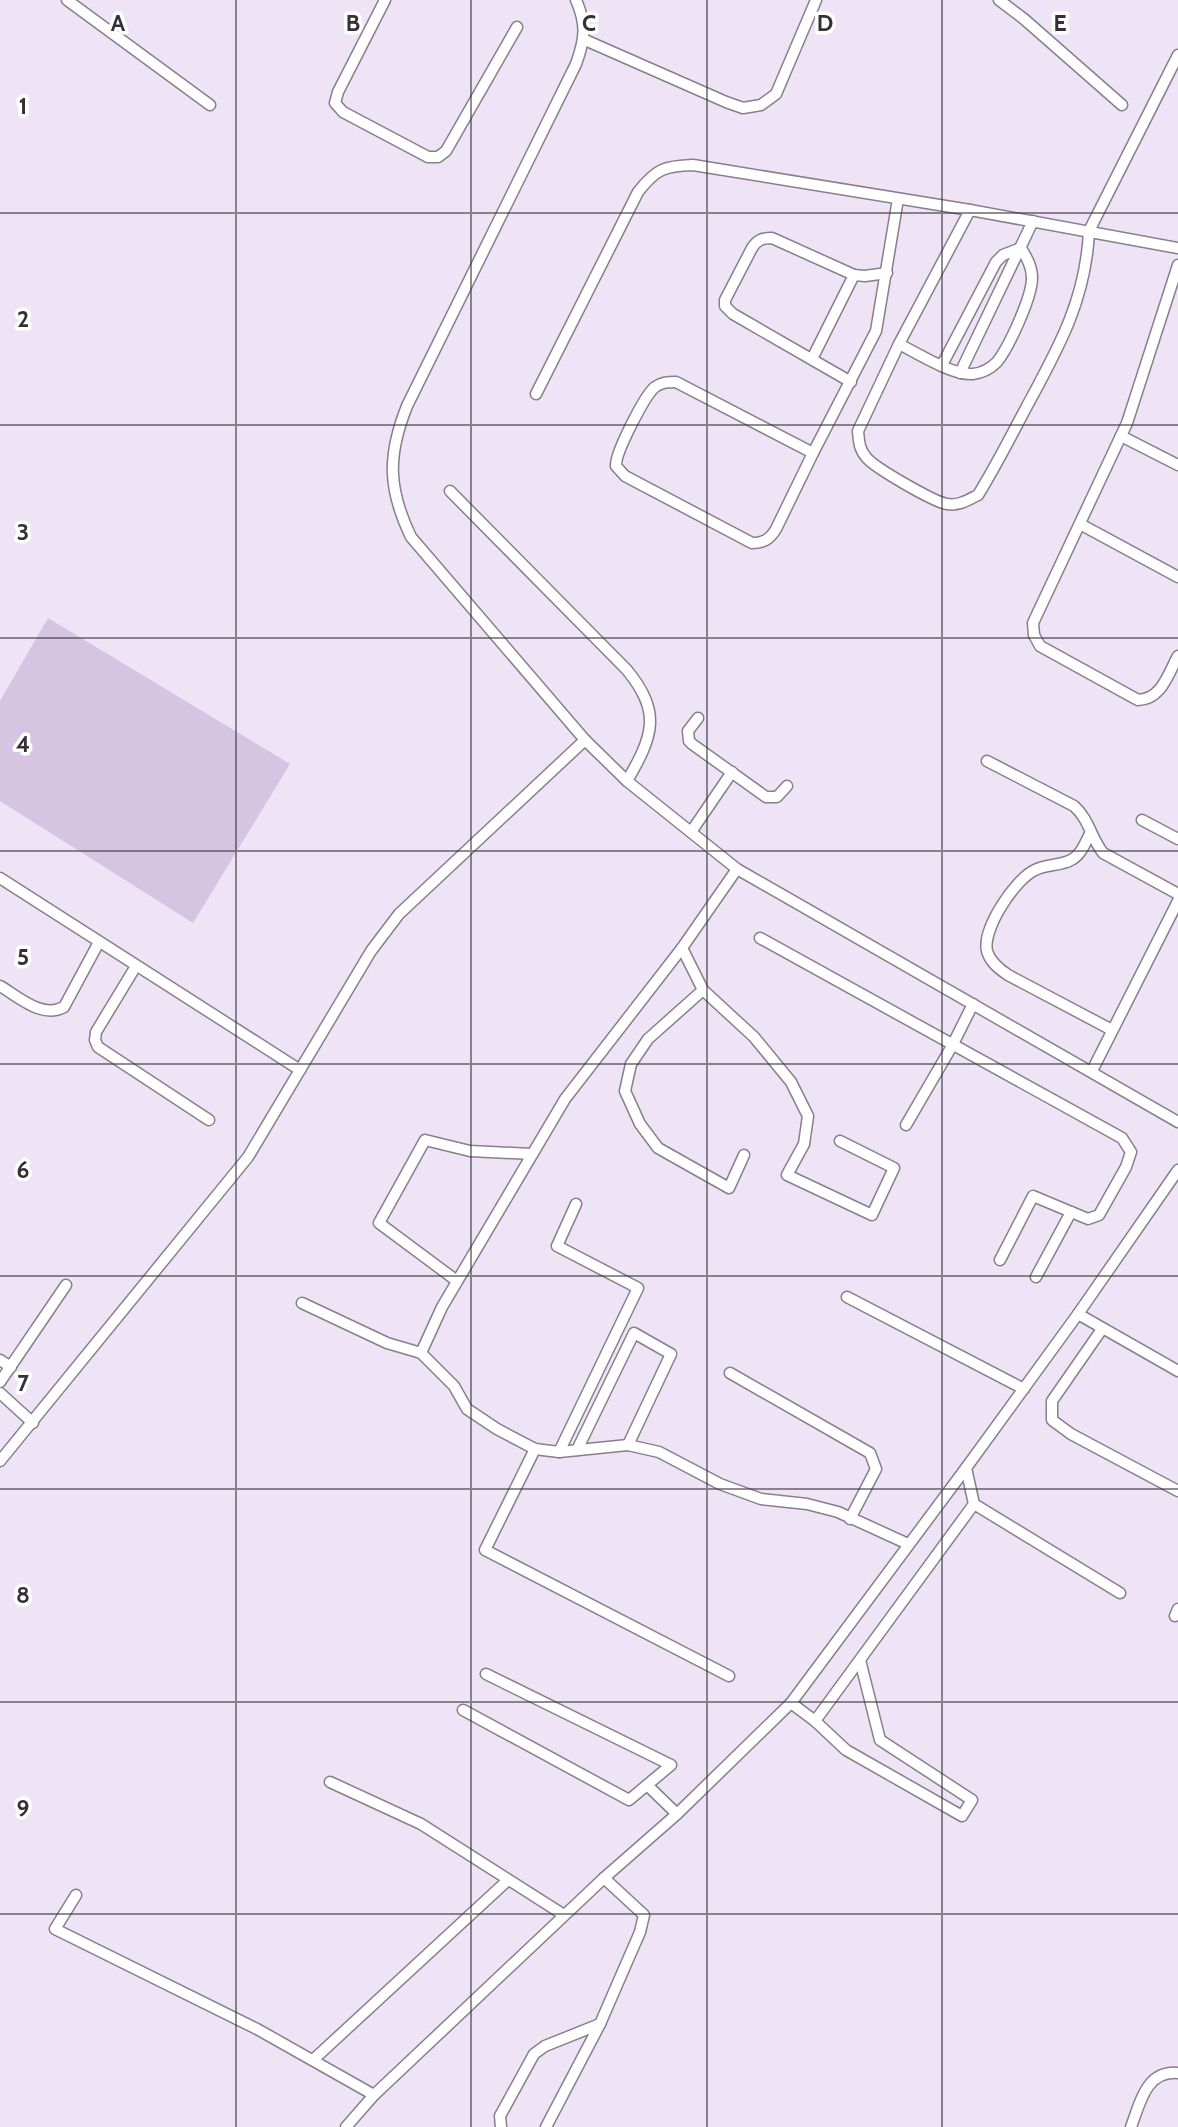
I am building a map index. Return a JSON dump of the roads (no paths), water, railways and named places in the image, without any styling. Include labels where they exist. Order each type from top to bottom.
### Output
[{"type":"lane","points":[[67,0],[210,105]]},
{"type":"lane","points":[[385,0],[335,97],[335,103],[343,111],[428,157],[438,156],[446,151],[517,27]]},
{"type":"lane","points":[[576,0],[581,11],[585,40],[576,64],[407,406],[397,432],[392,458],[393,486],[399,512],[411,537],[585,740],[627,781],[737,869],[1178,1122]]},
{"type":"lane","points":[[585,40],[726,102],[743,108],[761,105],[776,94],[816,0]]},
{"type":"lane","points":[[999,0],[1122,105]]},
{"type":"lane","points":[[970,210],[899,344],[858,431],[859,446],[866,458],[947,504],[963,503],[978,495],[1065,330],[1082,290],[1090,231],[1178,55]]},
{"type":"lane","points":[[537,394],[638,192],[650,176],[668,166],[693,165],[970,210],[1178,248]]},
{"type":"lane","points":[[813,453],[676,382],[664,383],[653,389],[615,459],[615,466],[625,476],[752,543],[762,543],[771,537],[876,331],[898,199]]},
{"type":"lane","points":[[960,373],[1033,221]]},
{"type":"lane","points":[[851,382],[728,310],[725,300],[752,248],[764,238],[772,238],[854,275],[887,273]]},
{"type":"lane","points":[[899,344],[960,373],[984,371],[995,364],[1002,355],[1031,289],[1031,267],[1021,248]]},
{"type":"lane","points":[[942,365],[996,262],[1003,255],[1021,248]]},
{"type":"lane","points":[[1178,265],[1121,436],[1034,622],[1034,635],[1040,646],[1138,700],[1148,700],[1156,695],[1178,656]]},
{"type":"lane","points":[[812,359],[854,275]]},
{"type":"lane","points":[[1121,436],[1178,465]]},
{"type":"lane","points":[[450,491],[627,670],[642,689],[650,713],[649,738],[627,781]]},
{"type":"lane","points":[[1080,524],[1178,577]]},
{"type":"lane","points":[[698,718],[688,731],[689,741],[766,797],[777,797],[787,786]]},
{"type":"lane","points":[[0,1461],[248,1157],[371,951],[399,914],[585,740]]},
{"type":"lane","points":[[987,761],[1074,806],[1082,813],[1090,834],[1103,853],[1178,894]]},
{"type":"lane","points":[[691,832],[732,772]]},
{"type":"lane","points":[[1142,820],[1178,839]]},
{"type":"lane","points":[[1090,834],[1078,855],[1070,861],[1033,870],[1013,889],[986,938],[988,953],[996,966],[1008,975],[1112,1030]]},
{"type":"lane","points":[[421,1353],[442,1307],[565,1099],[682,948],[737,869]]},
{"type":"lane","points":[[0,878],[300,1070]]},
{"type":"lane","points":[[1092,1071],[1178,901]]},
{"type":"lane","points":[[760,938],[1122,1138],[1131,1152],[1126,1167],[1099,1215],[1088,1219],[1032,1196],[1000,1260]]},
{"type":"lane","points":[[0,986],[44,1012],[55,1012],[64,1007],[99,942]]},
{"type":"lane","points":[[682,948],[704,990],[761,1046],[791,1082],[808,1116],[804,1144],[787,1175],[872,1215],[894,1168],[840,1141]]},
{"type":"lane","points":[[136,966],[96,1032],[95,1040],[104,1052],[209,1120]]},
{"type":"lane","points":[[704,990],[648,1039],[631,1064],[625,1091],[640,1124],[658,1148],[729,1188],[744,1155]]},
{"type":"lane","points":[[906,1125],[953,1046],[974,1004]]},
{"type":"lane","points":[[457,1281],[379,1223],[425,1140],[470,1151],[532,1154]]},
{"type":"lane","points":[[346,2127],[374,2095],[564,1915],[677,1814],[792,1703],[1024,1389],[1178,1170]]},
{"type":"lane","points":[[559,1452],[638,1287],[557,1246],[576,1204]]},
{"type":"lane","points":[[1036,1277],[1071,1212]]},
{"type":"lane","points":[[0,1382],[66,1285]]},
{"type":"lane","points":[[847,1297],[1024,1389]]},
{"type":"lane","points":[[302,1303],[387,1343],[421,1353],[454,1386],[467,1409],[535,1449],[559,1452],[628,1445],[659,1452],[720,1484],[761,1499],[807,1504],[838,1512],[850,1520],[908,1544]]},
{"type":"lane","points":[[1078,1314],[1178,1371]]},
{"type":"lane","points":[[1102,1329],[1052,1401],[1052,1420],[1071,1434],[1178,1491]]},
{"type":"lane","points":[[577,1450],[634,1333],[671,1354],[628,1445]]},
{"type":"lane","points":[[0,1360],[11,1367]]},
{"type":"lane","points":[[730,1373],[870,1452],[876,1469],[850,1520]]},
{"type":"lane","points":[[0,1393],[33,1423]]},
{"type":"lane","points":[[535,1449],[485,1549],[729,1676]]},
{"type":"lane","points":[[966,1468],[974,1504],[1120,1593]]},
{"type":"lane","points":[[815,1721],[974,1504]]},
{"type":"lane","points":[[792,1703],[846,1751],[962,1816],[972,1800],[880,1740],[860,1660]]},
{"type":"lane","points":[[463,1710],[629,1800],[671,1765],[486,1674]]},
{"type":"lane","points":[[330,1782],[421,1824],[564,1915]]},
{"type":"lane","points":[[646,1785],[677,1814]]},
{"type":"lane","points":[[546,2127],[600,2024],[640,1932],[644,1915],[604,1878]]},
{"type":"lane","points":[[313,2060],[509,1880]]},
{"type":"lane","points":[[76,1895],[55,1929],[257,2029],[374,2095]]},
{"type":"lane","points":[[501,2127],[500,2116],[534,2054],[545,2046],[600,2024]]},
{"type":"lane","points":[[1130,2127],[1147,2086],[1158,2075],[1178,2073]]}]
